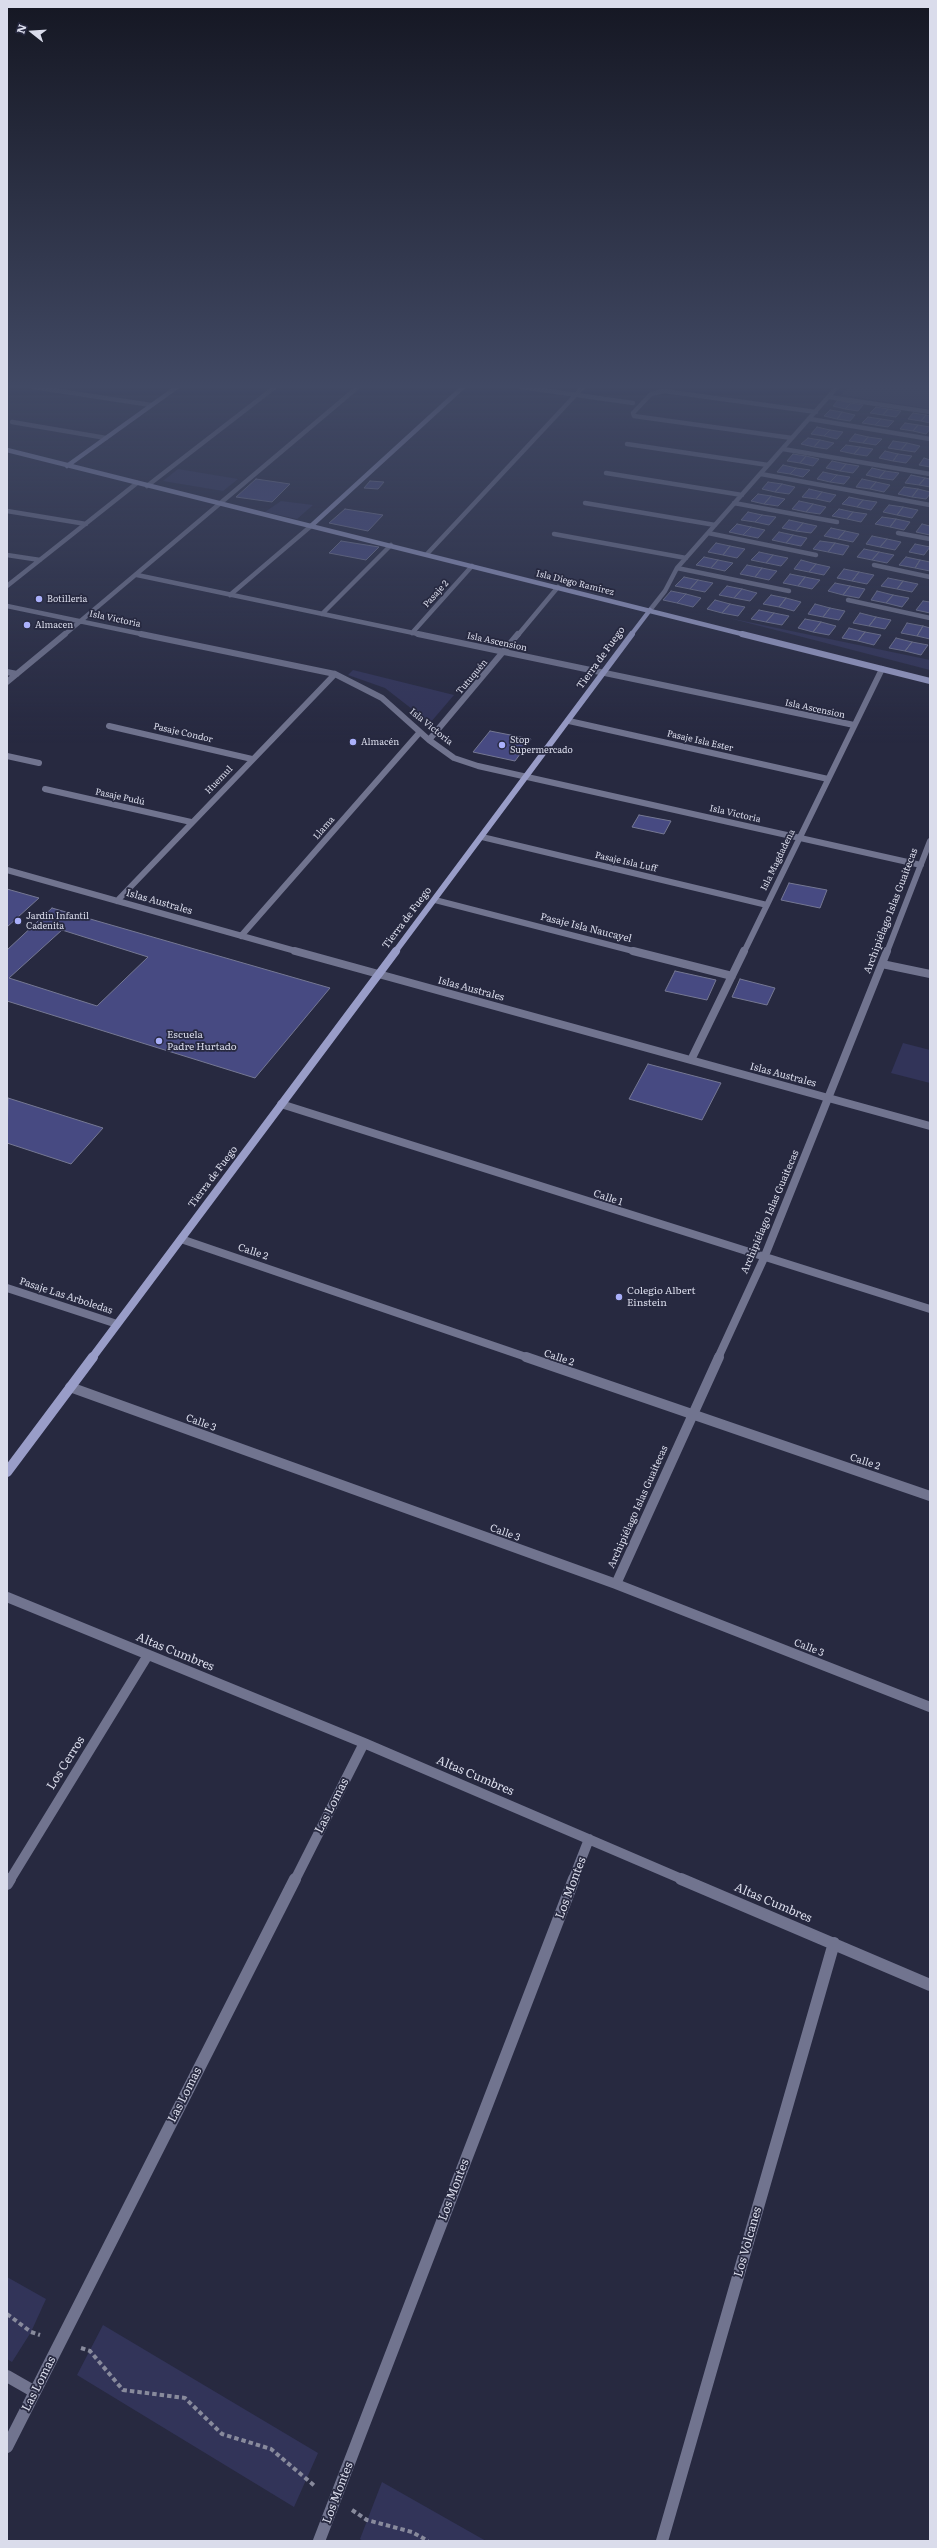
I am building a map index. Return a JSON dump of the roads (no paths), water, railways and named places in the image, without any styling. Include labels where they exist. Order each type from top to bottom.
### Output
[{"type":"street","points":[[7,586],[109,506]]},
{"type":"street","points":[[7,682],[219,506]]},
{"type":"street","name":"Isla Diego Ramírez","points":[[229,506],[391,545],[930,681]]},
{"type":"street","points":[[230,595],[334,506]]},
{"type":"street","points":[[427,554],[472,506]]},
{"type":"street","points":[[602,506],[715,525]]},
{"type":"street","name":"Tierra de Fuego","points":[[7,1472],[10,1463],[70,1387],[605,673],[665,591],[677,568],[731,506]]},
{"type":"street","points":[[750,506],[837,522]]},
{"type":"street","points":[[7,511],[86,524]]},
{"type":"street","points":[[708,533],[816,555]]},
{"type":"street","points":[[898,533],[930,539]]},
{"type":"street","points":[[554,534],[686,558]]},
{"type":"street","points":[[322,614],[391,545]]},
{"type":"street","points":[[7,555],[40,560]]},
{"type":"street","points":[[874,565],[930,577]]},
{"type":"street","name":"Pasaje 2","points":[[412,633],[472,566]]},
{"type":"street","points":[[677,568],[789,590]]},
{"type":"street","name":"Isla Ascension","points":[[137,575],[854,725]]},
{"type":"street","name":"Tutuquén","points":[[429,740],[558,587]]},
{"type":"street","points":[[848,600],[930,618]]},
{"type":"street","name":"Isla Victoria","points":[[7,606],[335,674],[382,698],[429,740],[454,758],[478,766],[921,865]]},
{"type":"street","name":"Isla Magdadena","points":[[691,1060],[882,669]]},
{"type":"street","points":[[7,672],[17,674]]},
{"type":"street","name":"Huemul","points":[[117,901],[252,758],[335,674]]},
{"type":"street","name":"Pasaje Isla Ester","points":[[569,721],[828,779]]},
{"type":"street","name":"Pasaje Condor","points":[[109,726],[252,758]]},
{"type":"street","name":"Llama","points":[[241,936],[420,732]]},
{"type":"street","points":[[7,756],[39,763]]},
{"type":"street","name":"Pasaje Pudú","points":[[45,789],[191,822]]},
{"type":"street","name":"Pasaje Isla Luff","points":[[482,837],[767,905]]},
{"type":"street","name":"Archipiélago Islas Guaitecas","points":[[616,1584],[764,1258],[830,1098],[921,865],[927,858],[930,841]]},
{"type":"street","name":"Islas Australes","points":[[7,870],[930,1126]]},
{"type":"street","name":"Pasaje Isla Naucayel","points":[[435,900],[732,976]]},
{"type":"street","points":[[882,964],[930,974]]},
{"type":"street","name":"Calle 1","points":[[281,1104],[764,1258],[930,1309]]},
{"type":"street","name":"Calle 2","points":[[181,1239],[930,1496]]},
{"type":"street","name":"Pasaje Las Arboledas","points":[[7,1288],[117,1324]]},
{"type":"street","name":"Calle 3","points":[[70,1387],[616,1584],[930,1707]]},
{"type":"street","name":"Altas Cumbres","points":[[7,1597],[364,1743],[930,1985]]},
{"type":"street","name":"Los Cerros","points":[[7,1884],[148,1655]]},
{"type":"street","name":"Las Lomas","points":[[7,2447],[364,1743]]},
{"type":"street","name":"Los Montes","points":[[319,2541],[589,1839]]},
{"type":"street","name":"Los Volcanes","points":[[662,2541],[834,1943]]},
{"type":"street","points":[[7,2376],[35,2392]]},
{"type":"place","name":"Botillería","points":[[39,599]]},
{"type":"place","name":"Almacen","points":[[27,625]]},
{"type":"place","name":"Almacén","points":[[353,742]]},
{"type":"place","name":"Stop Supermercado","points":[[502,745]]},
{"type":"place","name":"Jardin Infantil Cadenita","points":[[18,921]]},
{"type":"place","name":"Escuela Padre Hurtado","points":[[159,1041]]},
{"type":"place","name":"Colegio Albert Einstein","points":[[619,1297]]}]
